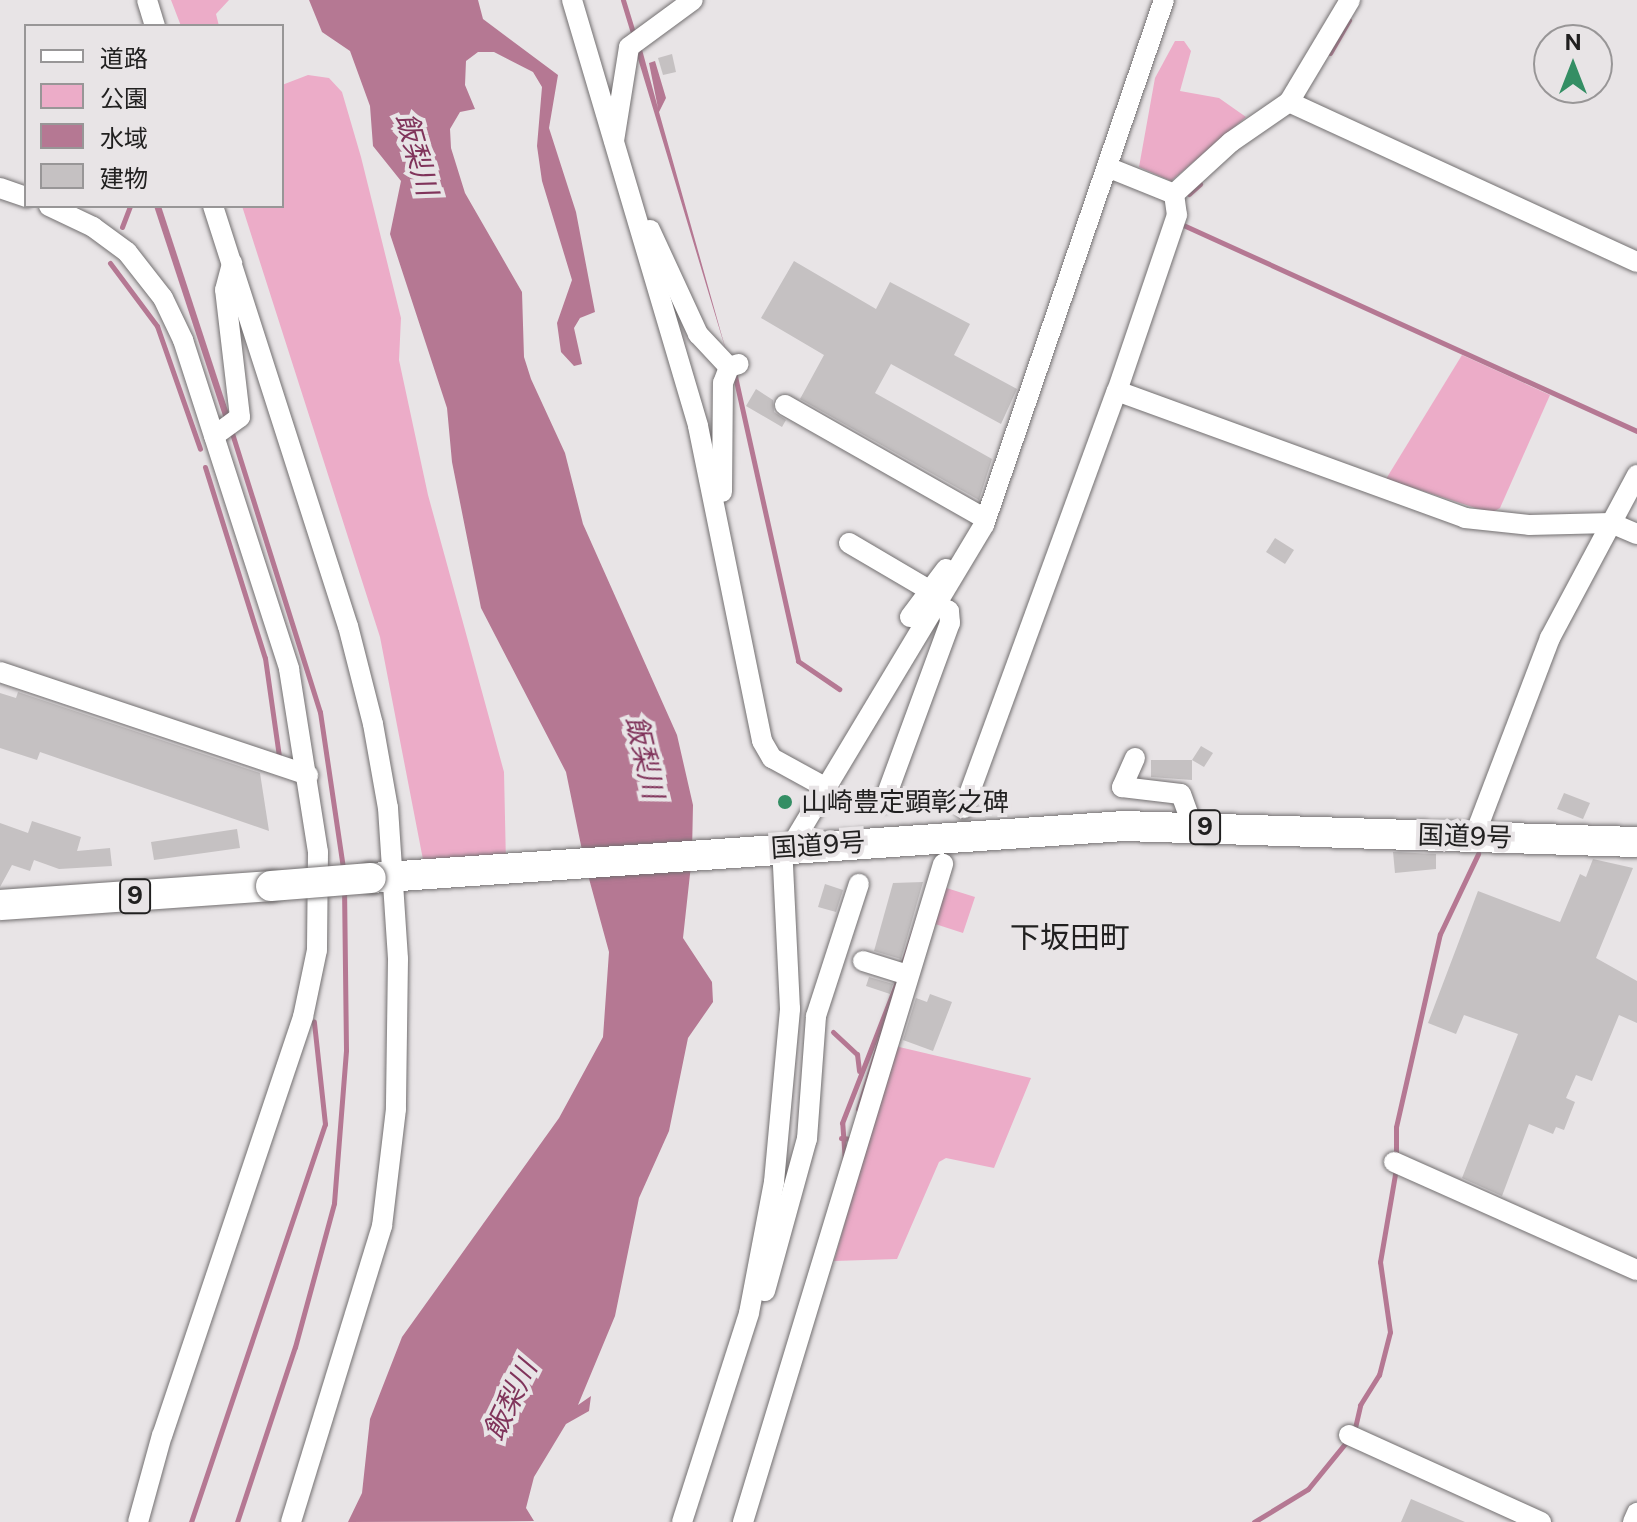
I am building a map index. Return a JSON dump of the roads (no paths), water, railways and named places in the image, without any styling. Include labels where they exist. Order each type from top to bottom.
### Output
[{"type":"highway","name":"国道9号","points":[[0,905],[1069,828],[1193,827],[1637,842]]},
{"type":"street","points":[[147,0],[154,24]]},
{"type":"street","points":[[572,0],[716,502],[762,741],[772,758],[823,786]]},
{"type":"street","points":[[614,142],[629,47],[693,0]]},
{"type":"street","points":[[682,1522],[749,1313],[774,1182],[786,1078],[790,995],[782,847],[823,786],[933,597],[976,539],[986,519],[1164,0]]},
{"type":"street","points":[[1174,194],[1231,142],[1289,102],[1350,0]]},
{"type":"street","points":[[1289,102],[1637,262]]},
{"type":"street","points":[[1107,167],[1174,194]]},
{"type":"street","points":[[0,188],[24,196]]},
{"type":"street","points":[[964,808],[1117,391],[1177,215],[1174,194]]},
{"type":"street","points":[[53,208],[111,239],[151,280],[183,340],[289,669],[308,775],[319,905],[310,990],[162,1435],[138,1522]]},
{"type":"street","points":[[214,208],[348,626],[383,770],[399,1025],[396,1109],[382,1226],[291,1522]]},
{"type":"street","points":[[639,226],[652,232],[704,344],[734,365],[722,395],[723,488],[716,502]]},
{"type":"street","points":[[214,436],[240,417],[225,290],[232,263]]},
{"type":"street","points":[[1117,391],[1465,518],[1529,525],[1611,523],[1637,534]]},
{"type":"street","points":[[785,405],[986,519]]},
{"type":"street","points":[[1474,837],[1537,666],[1637,475]]},
{"type":"street","points":[[849,543],[933,597],[949,611],[950,623],[884,802]]},
{"type":"street","points":[[910,617],[933,597]]},
{"type":"street","points":[[0,672],[308,775]]},
{"type":"street","points":[[1135,758],[1122,787],[1184,795],[1193,827]]},
{"type":"street","points":[[743,1522],[903,974],[943,864]]},
{"type":"street","points":[[749,1313],[765,1292],[802,1159],[816,1016],[859,884]]},
{"type":"street","points":[[863,961],[903,974]]},
{"type":"street","points":[[1396,1163],[1637,1270]]},
{"type":"street","points":[[1351,1436],[1541,1522]]},
{"type":"street","points":[[1633,1522],[1637,1513]]},
{"type":"water","name":"飯梨川","points":[[309,0],[478,0],[483,19],[558,75],[549,128],[576,212],[595,312],[580,318],[574,328],[582,364],[574,366],[561,352],[557,323],[572,280],[542,181],[537,146],[542,87],[533,72],[494,52],[478,52],[466,61],[465,85],[475,109],[460,112],[450,129],[451,148],[465,193],[522,292],[524,357],[531,379],[565,453],[583,524],[677,735],[693,805],[692,852],[584,860],[566,772],[481,608],[452,462],[447,408],[390,234],[401,181],[373,146],[370,106],[350,51],[322,32]]},
{"type":"water","points":[[641,46],[658,108],[649,63],[655,61],[666,98],[659,112],[727,354],[636,52]]},
{"type":"water","points":[[155,208],[162,208],[232,423],[226,425]]},
{"type":"water","name":"飯梨川","points":[[692,856],[683,938],[712,982],[713,1002],[688,1038],[669,1131],[639,1198],[615,1316],[578,1405],[591,1396],[589,1411],[566,1424],[534,1477],[526,1508],[534,1521],[348,1522],[362,1493],[370,1419],[402,1337],[559,1118],[603,1037],[609,952],[585,864]]},
{"type":"waterway","points":[[623,0],[634,37]]},
{"type":"waterway","points":[[1330,53],[1349,20]]},
{"type":"waterway","points":[[1189,194],[1200,184]]},
{"type":"waterway","points":[[122,227],[129,208]]},
{"type":"waterway","points":[[1181,224],[1637,431]]},
{"type":"waterway","points":[[110,263],[157,326],[200,449]]},
{"type":"waterway","points":[[735,376],[798,661],[839,689]]},
{"type":"waterway","points":[[231,430],[320,712],[343,868]]},
{"type":"waterway","points":[[205,467],[265,658],[279,756]]},
{"type":"waterway","points":[[1396,1158],[1396,1127],[1440,934],[1478,854]]},
{"type":"waterway","points":[[901,969],[928,889]]},
{"type":"waterway","points":[[237,1522],[295,1347],[334,1203],[346,1050],[344,890]]},
{"type":"waterway","points":[[845,1162],[842,1123],[898,979]]},
{"type":"waterway","points":[[858,1109],[886,1020]]},
{"type":"waterway","points":[[191,1522],[325,1124],[314,1022]]},
{"type":"waterway","points":[[833,1032],[857,1054],[859,1071]]},
{"type":"waterway","points":[[841,1138],[852,1139]]},
{"type":"waterway","points":[[1354,1432],[1360,1405],[1379,1375],[1390,1332],[1380,1262],[1396,1168]]},
{"type":"waterway","points":[[1254,1522],[1308,1489],[1348,1440]]},
{"type":"place","name":"山崎豊定顕彰之碑","points":[[785,802]]},
{"type":"district","name":"下坂田町","points":[[1070,937]]}]
